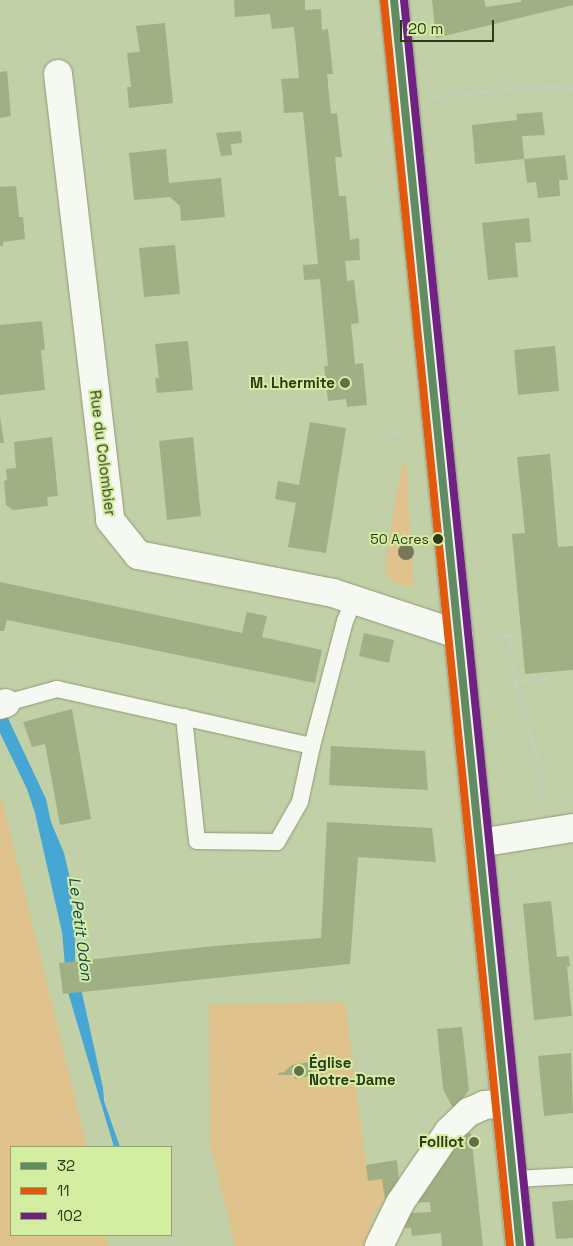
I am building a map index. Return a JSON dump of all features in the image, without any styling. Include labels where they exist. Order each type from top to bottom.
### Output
[{"type":"main road","points":[[394,0],[520,1246]]},
{"type":"street","name":"Rue du Colombier","points":[[58,74],[110,520],[138,555],[355,598],[458,634]]},
{"type":"street","points":[[479,843],[573,828]]},
{"type":"street","points":[[379,1246],[400,1202],[449,1131],[470,1112],[485,1105],[505,1103]]},
{"type":"lane","points":[[184,718],[197,841],[277,842],[300,802],[312,746],[345,621],[355,598]]},
{"type":"lane","points":[[3,704],[57,689],[312,746]]},
{"type":"lane","points":[[513,1179],[573,1176]]},
{"type":"path","points":[[432,97],[554,85],[573,90]]},
{"type":"path","points":[[385,434],[408,431]]},
{"type":"path","points":[[489,638],[521,634]]},
{"type":"path","points":[[510,635],[515,682],[542,774],[541,794],[532,797]]},
{"type":"path","points":[[515,682],[554,677]]},
{"type":"shaded area","points":[[406,462],[414,586],[395,583],[387,576],[385,564],[402,463]]},
{"type":"shaded area","points":[[0,792],[87,1146],[10,1146],[10,1236],[106,1236],[109,1246],[0,1246]]},
{"type":"shaded area","points":[[345,1002],[368,1180],[382,1179],[385,1199],[373,1215],[369,1240],[366,1246],[235,1246],[210,1143],[209,1005]]},
{"type":"water","points":[[0,694],[6,714],[46,799],[51,822],[64,853],[69,874],[75,935],[75,961],[103,1088],[104,1101],[120,1146],[114,1146],[67,989],[62,932],[35,813],[27,789],[0,733]]},
{"type":"building","points":[[234,0],[305,0],[305,10],[321,9],[322,30],[328,29],[333,74],[327,74],[331,114],[337,113],[342,157],[335,157],[339,196],[346,196],[350,240],[359,238],[360,260],[345,261],[347,281],[354,280],[359,323],[351,324],[355,364],[363,363],[367,405],[347,407],[346,399],[328,401],[324,366],[328,366],[320,279],[304,280],[303,265],[318,264],[303,112],[284,113],[281,79],[299,78],[294,27],[272,29],[270,14],[235,17]]},
{"type":"building","points":[[432,0],[484,0],[486,7],[521,2],[521,0],[573,0],[573,5],[436,38]]},
{"type":"building","points":[[165,23],[173,103],[129,108],[127,87],[131,87],[127,53],[140,52],[136,26]]},
{"type":"building","points":[[7,71],[11,116],[0,118],[0,72]]},
{"type":"building","points":[[542,112],[545,135],[522,136],[524,159],[475,164],[472,125],[517,120],[516,114]]},
{"type":"building","points":[[241,131],[242,143],[231,144],[232,155],[221,156],[216,133]]},
{"type":"building","points":[[166,149],[169,183],[221,178],[225,217],[181,221],[180,206],[170,197],[134,200],[129,153]]},
{"type":"building","points":[[565,155],[568,180],[559,180],[560,196],[538,198],[536,182],[527,183],[524,159]]},
{"type":"building","points":[[16,186],[19,217],[23,217],[25,239],[3,242],[3,246],[0,246],[0,187]]},
{"type":"building","points":[[529,218],[531,242],[515,243],[518,277],[488,280],[482,223]]},
{"type":"building","points":[[175,245],[180,294],[144,297],[139,248]]},
{"type":"building","points":[[42,321],[45,350],[41,350],[45,390],[0,395],[0,325]]},
{"type":"building","points":[[188,341],[193,390],[157,393],[155,378],[159,378],[155,344]]},
{"type":"building","points":[[555,346],[559,391],[518,395],[514,350]]},
{"type":"building","points":[[0,416],[4,443],[0,443]]},
{"type":"building","points":[[310,422],[346,428],[326,553],[288,547],[296,503],[275,499],[278,481],[299,485]]},
{"type":"building","points":[[52,437],[58,496],[47,497],[48,506],[13,510],[6,505],[4,481],[7,480],[6,469],[16,468],[14,442]]},
{"type":"building","points":[[193,437],[201,516],[167,520],[159,441]]},
{"type":"building","points":[[550,454],[558,547],[573,546],[573,670],[525,674],[512,534],[525,533],[517,457]]},
{"type":"building","points":[[0,582],[242,633],[247,612],[267,616],[262,637],[322,650],[315,683],[7,620],[4,631],[0,631]]},
{"type":"building","points":[[364,633],[394,640],[389,663],[359,656]]},
{"type":"building","points":[[72,709],[91,819],[60,825],[45,744],[32,747],[23,722]]},
{"type":"building","points":[[331,746],[425,751],[428,790],[329,785]]},
{"type":"building","points":[[327,822],[432,828],[436,862],[358,857],[350,964],[63,994],[59,963],[214,946],[321,938]]},
{"type":"building","points":[[551,901],[557,957],[569,956],[570,966],[567,967],[572,1016],[534,1020],[523,904]]},
{"type":"building","points":[[462,1027],[469,1090],[454,1110],[443,1089],[437,1029]]},
{"type":"building","points":[[571,1053],[573,1113],[544,1116],[538,1056]]},
{"type":"building","name":"Église Notre-Dame","points":[[309,1062],[310,1066],[322,1064],[323,1067],[311,1069],[312,1075],[294,1079],[294,1075],[279,1075],[278,1073],[284,1072],[292,1065]]},
{"type":"building","points":[[471,1133],[483,1246],[442,1246],[441,1233],[412,1236],[411,1228],[401,1228],[409,1213],[431,1212],[430,1202],[414,1203],[463,1134]]},
{"type":"building","points":[[397,1160],[399,1180],[385,1199],[382,1179],[368,1181],[366,1165]]},
{"type":"building","points":[[573,1200],[573,1238],[556,1239],[552,1202]]},
{"type":"transit line","name":"32","points":[[394,0],[520,1246]]},
{"type":"transit line","name":"102","points":[[404,0],[530,1245]]},
{"type":"transit line","name":"11","points":[[384,1],[510,1246]]},
{"type":"place","name":"M. Lhermite","points":[[345,383]]},
{"type":"place","name":"50 Acres","points":[[438,539]]},
{"type":"place","name":"Église Notre-Dame","points":[[299,1071]]},
{"type":"place","name":"Folliot","points":[[474,1142]]},
{"type":"water label","name":"Le Petit Odon","points":[[80,929]]}]
